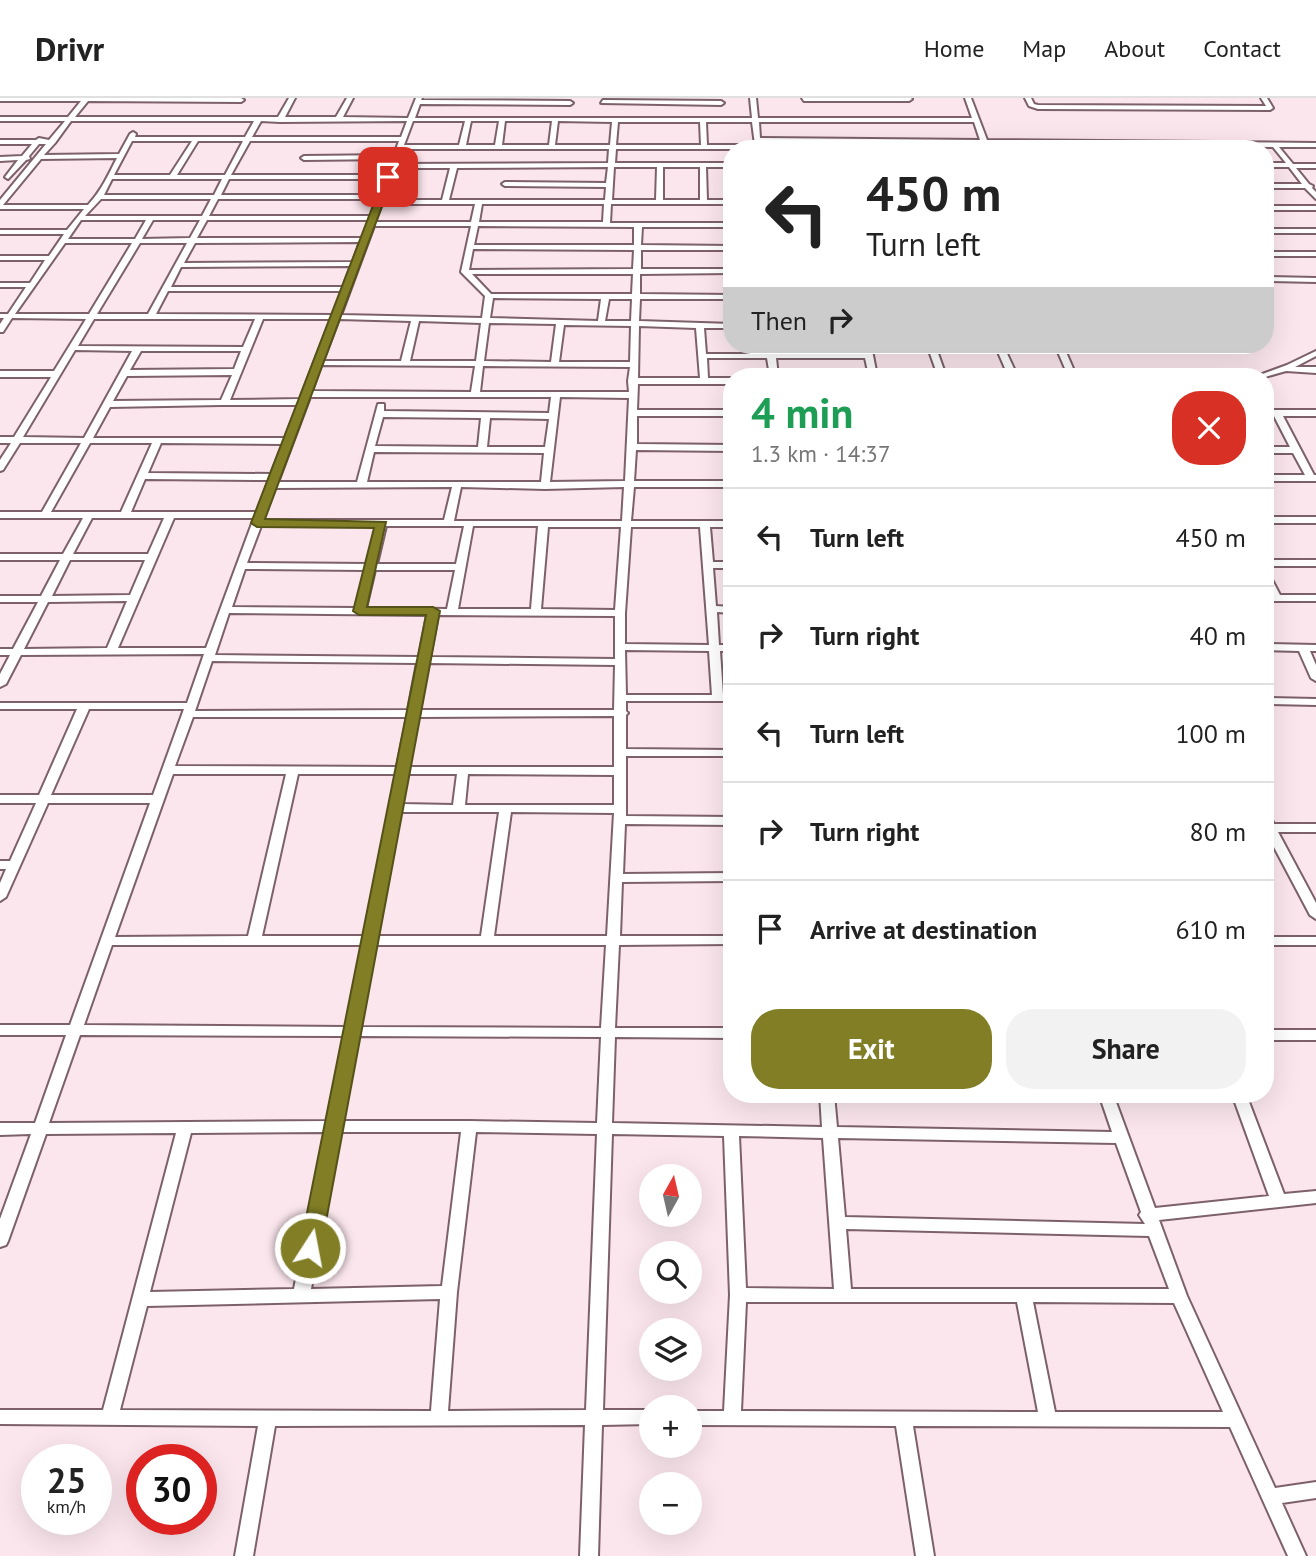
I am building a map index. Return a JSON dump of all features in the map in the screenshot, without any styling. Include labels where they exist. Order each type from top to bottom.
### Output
[{"type":"street","points":[[280,120],[292,98]]},
{"type":"street","points":[[338,120],[350,98]]},
{"type":"street","points":[[753,98],[757,140]]},
{"type":"street","points":[[806,120],[804,99],[854,98],[909,98],[916,120]]},
{"type":"street","points":[[968,98],[984,140]]},
{"type":"street","points":[[1028,98],[1031,105],[1038,107],[1270,108],[1264,98]]},
{"type":"street","points":[[1147,98],[1153,107]]},
{"type":"street","points":[[0,205],[86,99]]},
{"type":"street","points":[[0,100],[241,99],[231,120]]},
{"type":"street","points":[[0,1241],[241,566],[418,100],[570,100],[567,120]]},
{"type":"street","points":[[601,120],[603,100],[721,100],[722,120]]},
{"type":"street","points":[[0,119],[975,120]]},
{"type":"street","points":[[0,330],[79,218],[99,197],[142,120]]},
{"type":"street","points":[[151,316],[258,120]]},
{"type":"street","points":[[462,147],[468,120]]},
{"type":"street","points":[[552,147],[555,120]]},
{"type":"street","points":[[606,225],[607,185],[615,120]]},
{"type":"street","points":[[702,120],[704,147]]},
{"type":"street","points":[[847,120],[852,140]]},
{"type":"street","points":[[489,166],[502,121]]},
{"type":"street","points":[[0,142],[39,139],[52,142]]},
{"type":"street","points":[[4,177],[39,139]]},
{"type":"street","points":[[131,139],[313,139],[400,152],[454,166],[723,165]]},
{"type":"street","points":[[173,176],[197,139]]},
{"type":"street","points":[[293,176],[313,139]]},
{"type":"street","points":[[0,148],[32,148],[52,142]]},
{"type":"street","points":[[1274,144],[1316,145]]},
{"type":"street","points":[[1274,144],[1312,186],[1316,197]]},
{"type":"street","points":[[304,158],[462,147],[723,146]]},
{"type":"street","points":[[0,159],[121,156]]},
{"type":"street","points":[[1274,165],[1316,166]]},
{"type":"street","points":[[445,202],[454,166]]},
{"type":"street","points":[[500,202],[508,166]]},
{"type":"street","points":[[659,202],[660,166]]},
{"type":"street","points":[[703,166],[704,202]]},
{"type":"street","points":[[0,169],[31,169]]},
{"type":"street","points":[[4,177],[24,177]]},
{"type":"street","points":[[108,177],[388,177]]},
{"type":"street","points":[[505,184],[607,185]]},
{"type":"street","points":[[1274,186],[1312,186]]},
{"type":"street","points":[[99,197],[216,196],[445,202],[723,202]]},
{"type":"street","points":[[0,468],[89,316],[137,241],[172,197]]},
{"type":"street","points":[[465,272],[477,224],[479,202]]},
{"type":"street","points":[[0,205],[89,207]]},
{"type":"street","points":[[1274,208],[1316,208]]},
{"type":"street","points":[[79,218],[723,225]]},
{"type":"street","points":[[589,1556],[608,1032],[620,815],[620,614],[632,447],[631,395],[638,225]]},
{"type":"street","points":[[1274,231],[1316,231]]},
{"type":"street","points":[[0,232],[69,232]]},
{"type":"street","points":[[63,241],[366,240]]},
{"type":"street","points":[[472,247],[723,248]]},
{"type":"street","points":[[1274,254],[1316,254]]},
{"type":"street","points":[[0,258],[51,258]]},
{"type":"street","points":[[242,288],[251,264]]},
{"type":"street","points":[[179,265],[357,264]]},
{"type":"street","points":[[465,272],[723,271]]},
{"type":"street","points":[[465,272],[489,296],[723,297]]},
{"type":"street","points":[[1274,279],[1316,280]]},
{"type":"street","points":[[0,285],[32,285]]},
{"type":"street","points":[[165,289],[347,289]]},
{"type":"street","points":[[475,396],[489,296]]},
{"type":"street","points":[[601,324],[605,297]]},
{"type":"street","points":[[0,316],[415,318],[723,326]]},
{"type":"street","points":[[224,404],[234,372],[260,316]]},
{"type":"street","points":[[405,363],[415,318]]},
{"type":"street","points":[[555,364],[560,322]]},
{"type":"street","points":[[700,326],[704,381]]},
{"type":"street","points":[[71,348],[245,349]]},
{"type":"street","points":[[45,515],[138,348]]},
{"type":"street","points":[[1274,372],[1316,353]]},
{"type":"street","points":[[703,356],[869,356],[871,368]]},
{"type":"street","points":[[771,356],[773,368]]},
{"type":"street","points":[[319,363],[633,365]]},
{"type":"street","points":[[1281,370],[1316,370]]},
{"type":"street","points":[[125,373],[234,372]]},
{"type":"street","points":[[0,374],[55,374]]},
{"type":"street","points":[[632,381],[723,381]]},
{"type":"street","points":[[107,404],[224,404],[383,396],[631,395]]},
{"type":"street","points":[[361,486],[383,396]]},
{"type":"street","points":[[545,486],[556,396]]},
{"type":"street","points":[[632,414],[723,413]]},
{"type":"street","points":[[1314,478],[1295,450],[1277,413],[1316,413]]},
{"type":"street","points":[[380,414],[555,416]]},
{"type":"street","points":[[482,449],[486,415]]},
{"type":"street","points":[[0,440],[289,441]]},
{"type":"street","points":[[125,515],[157,441]]},
{"type":"street","points":[[632,447],[723,448]]},
{"type":"street","points":[[371,449],[548,450]]},
{"type":"street","points":[[1274,450],[1295,450]]},
{"type":"street","points":[[142,476],[361,486],[723,484]]},
{"type":"street","points":[[1274,478],[1314,478]]},
{"type":"street","points":[[447,524],[457,486]]},
{"type":"street","points":[[0,684],[89,514]]},
{"type":"street","points":[[0,516],[170,515],[382,524],[723,524]]},
{"type":"street","points":[[111,651],[170,515]]},
{"type":"street","points":[[1274,520],[1316,520]]},
{"type":"street","points":[[359,611],[382,524]]},
{"type":"street","points":[[452,611],[469,524]]},
{"type":"street","points":[[705,524],[718,698]]},
{"type":"street","points":[[536,612],[543,525]]},
{"type":"street","points":[[0,557],[152,557]]},
{"type":"street","points":[[1274,563],[1316,563]]},
{"type":"street","points":[[708,565],[723,565]]},
{"type":"street","points":[[241,566],[461,567]]},
{"type":"street","points":[[0,599],[133,598]]},
{"type":"street","points":[[1274,598],[1316,598]]},
{"type":"street","points":[[226,610],[620,614]]},
{"type":"street","points":[[711,610],[723,610]]},
{"type":"street","points":[[302,1296],[400,770],[414,714],[433,611]]},
{"type":"street","points":[[1274,647],[1316,648]]},
{"type":"street","points":[[0,652],[111,651],[422,660],[723,648]]},
{"type":"street","points":[[1303,648],[1316,678]]},
{"type":"street","points":[[0,706],[414,714],[622,706],[723,698]]},
{"type":"street","points":[[1274,701],[1316,702]]},
{"type":"street","points":[[0,898],[83,707]]},
{"type":"street","points":[[622,752],[723,753]]},
{"type":"street","points":[[168,770],[621,771]]},
{"type":"street","points":[[254,941],[293,770]]},
{"type":"street","points":[[459,808],[463,770]]},
{"type":"street","points":[[0,799],[158,799]]},
{"type":"street","points":[[394,807],[505,809],[723,821]]},
{"type":"street","points":[[487,940],[505,809]]},
{"type":"street","points":[[1274,824],[1316,828]]},
{"type":"street","points":[[1274,846],[1316,915]]},
{"type":"street","points":[[0,865],[15,865]]},
{"type":"street","points":[[616,878],[723,877]]},
{"type":"street","points":[[106,941],[723,940]]},
{"type":"street","points":[[1274,941],[1316,941]]},
{"type":"street","points":[[0,1030],[723,1033]]},
{"type":"street","points":[[1274,1035],[1316,1035]]},
{"type":"street","points":[[828,1103],[843,1294]]},
{"type":"street","points":[[1109,1103],[1150,1223],[1179,1296],[1297,1556]]},
{"type":"street","points":[[1242,1103],[1279,1202]]},
{"type":"street","points":[[0,1129],[184,1130],[469,1126],[1120,1138]]},
{"type":"street","points":[[439,1419],[449,1292],[469,1126]]},
{"type":"street","points":[[110,1417],[184,1130]]},
{"type":"street","points":[[731,1131],[738,1295],[732,1419]]},
{"type":"street","points":[[838,1223],[1150,1223],[1316,1197]]},
{"type":"street","points":[[142,1299],[449,1292]]},
{"type":"street","points":[[738,1295],[843,1294],[1024,1298],[1179,1296]]},
{"type":"street","points":[[1024,1298],[1048,1419]]},
{"type":"street","points":[[0,1417],[439,1419],[639,1417]]},
{"type":"street","points":[[244,1556],[268,1418]]},
{"type":"street","points":[[702,1418],[904,1421],[1236,1419]]},
{"type":"street","points":[[904,1421],[925,1556]]},
{"type":"street","points":[[1270,1497],[1316,1490]]},
{"type":"route","points":[[310,1248],[400,770],[414,714],[433,611],[359,611],[382,524],[257,523],[388,177]]}]
